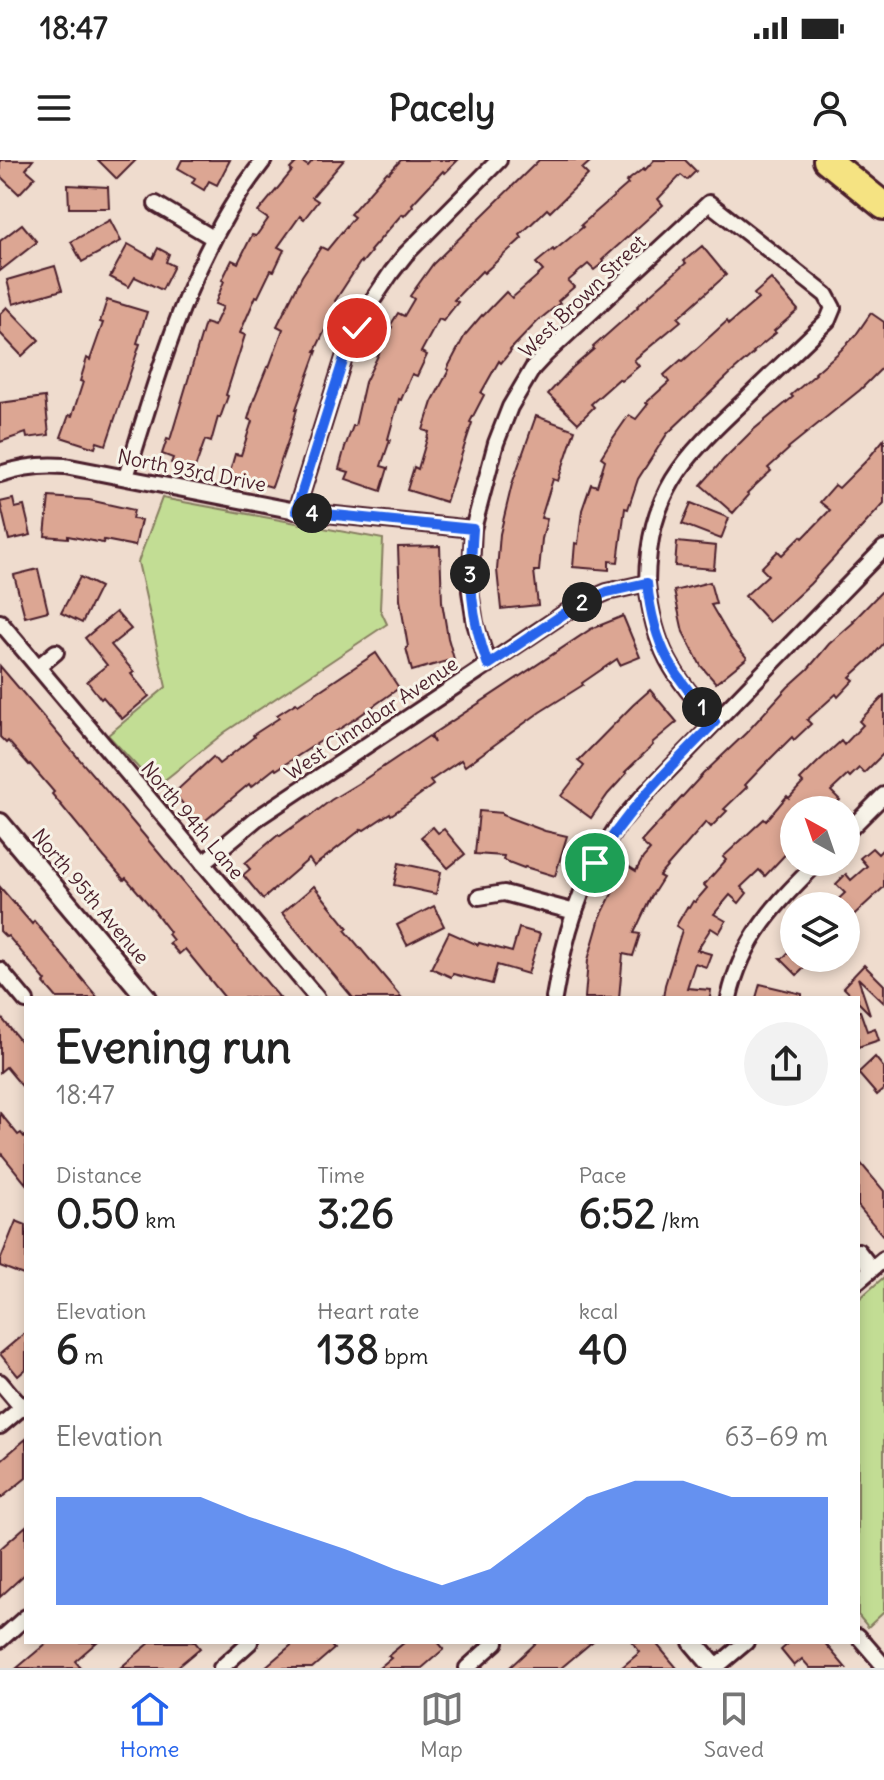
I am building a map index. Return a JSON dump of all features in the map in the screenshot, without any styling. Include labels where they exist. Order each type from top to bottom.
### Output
[{"type":"highway","points":[[827,160],[884,206]]},
{"type":"street","points":[[126,477],[174,325],[213,238],[264,160]]},
{"type":"street","points":[[296,511],[344,358],[366,310],[405,255],[499,160]]},
{"type":"street","name":"West Brown Street","points":[[488,665],[475,623],[470,591],[473,529],[503,423],[516,395],[546,354],[709,203],[826,295],[833,308],[828,320],[697,445],[680,469],[667,490],[654,525],[649,545],[647,583]]},
{"type":"street","points":[[156,204],[213,238]]},
{"type":"street","name":"North 93rd Drive","points":[[0,474],[49,464],[296,511],[473,529]]},
{"type":"street","points":[[554,996],[562,953],[575,912],[595,863],[617,827],[884,548]]},
{"type":"street","points":[[647,583],[655,629],[664,652],[685,688],[715,722]]},
{"type":"street","name":"West Cinnabar Avenue","points":[[203,863],[256,819],[577,605],[607,592],[647,583]]},
{"type":"street","name":"North 94th Lane","points":[[0,622],[315,996]]},
{"type":"street","points":[[38,667],[56,652]]},
{"type":"street","points":[[860,819],[884,795]]},
{"type":"street","name":"North 95th Avenue","points":[[0,823],[145,996]]},
{"type":"street","points":[[729,996],[735,973],[753,936],[805,876]]},
{"type":"street","points":[[479,897],[504,893],[575,912]]},
{"type":"street","points":[[0,970],[24,999]]},
{"type":"street","points":[[860,1252],[878,1264],[860,1279]]},
{"type":"street","points":[[0,1382],[24,1406],[0,1426]]},
{"type":"street","points":[[0,1640],[24,1619]]},
{"type":"street","points":[[860,1638],[884,1666]]},
{"type":"street","points":[[221,1668],[248,1644]]},
{"type":"street","points":[[467,1668],[494,1644]]},
{"type":"street","points":[[695,1644],[715,1668],[744,1644]]},
{"type":"green space","points":[[162,498],[383,539],[380,609],[387,624],[225,732],[156,787],[108,735],[166,687],[138,562]]},
{"type":"green space","points":[[884,1277],[884,1612],[868,1627],[860,1617],[860,1298]]},
{"type":"building","points":[[0,160],[33,160],[26,169],[35,177],[19,194],[0,176]]},
{"type":"building","points":[[98,160],[136,160],[117,179]]},
{"type":"building","points":[[182,160],[230,160],[217,185],[209,181],[204,190],[192,183],[195,178],[178,168]]},
{"type":"building","points":[[299,160],[308,166],[313,160],[344,160],[312,197],[318,201],[304,219],[300,216],[278,247],[284,250],[256,296],[240,333],[245,335],[211,442],[205,440],[194,471],[171,463],[173,458],[162,454],[167,439],[170,440],[205,323],[214,326],[223,307],[215,304],[222,280],[232,260],[238,263],[252,235],[256,236],[268,219],[258,212]]},
{"type":"building","points":[[401,160],[458,160],[445,173],[443,171],[361,261],[335,301],[338,303],[315,351],[272,487],[229,475],[235,454],[241,455],[252,421],[248,419],[254,399],[283,329],[277,326],[302,276],[321,247],[327,250],[354,217],[350,214]]},
{"type":"building","points":[[539,160],[592,160],[582,169],[588,175],[550,212],[547,209],[520,235],[522,238],[484,273],[482,271],[454,300],[458,302],[443,321],[439,319],[421,352],[427,355],[417,376],[412,374],[399,399],[381,466],[388,468],[381,491],[346,479],[349,472],[339,469],[345,447],[355,426],[365,382],[390,326],[398,313],[404,316],[414,299],[410,296],[433,264]]},
{"type":"building","points":[[654,160],[685,160],[696,171],[687,180],[681,175],[658,199],[663,205],[602,260],[604,262],[594,270],[588,264],[568,281],[574,287],[510,350],[501,363],[499,361],[481,393],[484,395],[470,422],[446,502],[407,490],[414,467],[418,469],[429,432],[423,430],[432,402],[465,335],[506,292],[512,298],[543,271],[536,263],[583,227],[581,225],[628,184],[626,182]]},
{"type":"building","points":[[68,185],[108,187],[109,208],[69,208]]},
{"type":"building","points":[[110,220],[121,241],[82,262],[71,242]]},
{"type":"building","points":[[22,224],[37,242],[0,271],[0,241]]},
{"type":"building","points":[[128,244],[153,258],[158,248],[169,254],[166,262],[174,266],[162,290],[135,277],[129,287],[110,277]]},
{"type":"building","points":[[702,246],[726,275],[678,318],[681,321],[634,360],[639,366],[591,404],[594,407],[578,423],[548,394],[593,347]]},
{"type":"building","points":[[55,266],[62,290],[13,304],[7,280]]},
{"type":"building","points":[[771,279],[798,310],[667,434],[638,479],[628,509],[625,508],[618,562],[609,561],[609,570],[573,567],[582,510],[591,484],[597,486],[605,460],[601,457],[613,438],[629,415],[636,419],[646,403],[669,382],[664,375],[758,299],[754,294]]},
{"type":"building","points":[[107,300],[147,312],[137,343],[140,344],[106,445],[97,442],[95,448],[61,437],[69,415],[72,416],[87,358],[90,360],[103,323],[100,322]]},
{"type":"building","points":[[7,307],[39,340],[22,356],[0,333],[0,314]]},
{"type":"building","points":[[871,313],[884,322],[884,366],[860,390],[788,448],[733,513],[701,485],[752,431],[793,397],[791,395],[855,336]]},
{"type":"building","points":[[45,397],[49,435],[27,438],[26,433],[0,442],[0,403]]},
{"type":"building","points":[[536,416],[575,430],[558,481],[553,479],[541,518],[547,519],[539,571],[534,571],[538,605],[501,609],[497,570],[500,534],[512,484]]},
{"type":"building","points":[[884,439],[884,503],[810,584],[769,622],[745,596],[768,575],[761,568],[778,551],[782,555],[801,536],[803,538],[830,510],[820,502],[835,485],[839,488]]},
{"type":"building","points":[[49,497],[89,500],[134,510],[132,519],[141,520],[135,546],[68,536],[45,536]]},
{"type":"building","points":[[13,499],[15,508],[24,506],[31,535],[9,540],[0,502]]},
{"type":"building","points":[[691,503],[729,518],[721,539],[682,524]]},
{"type":"building","points":[[677,542],[716,546],[714,569],[675,566]]},
{"type":"building","points":[[440,546],[442,602],[454,659],[412,671],[400,600],[398,547]]},
{"type":"building","points":[[38,569],[48,611],[25,617],[14,575]]},
{"type":"building","points":[[80,577],[100,587],[82,623],[61,613]]},
{"type":"building","points":[[710,582],[716,604],[711,605],[729,636],[747,658],[716,683],[701,666],[683,632],[674,591]]},
{"type":"building","points":[[884,589],[884,643],[850,677],[854,680],[838,697],[836,694],[807,720],[811,724],[794,740],[792,737],[765,764],[711,827],[706,822],[659,876],[663,878],[634,933],[640,934],[633,956],[623,954],[619,996],[585,996],[588,960],[600,918],[626,865],[636,871],[650,850],[641,842]]},
{"type":"building","points":[[116,612],[131,629],[111,645],[149,696],[122,719],[87,681],[107,665],[85,638]]},
{"type":"building","points":[[623,616],[640,657],[620,665],[617,659],[465,766],[461,760],[430,781],[433,785],[410,802],[362,829],[314,866],[309,859],[263,899],[243,875],[250,869],[245,863],[278,835],[429,736],[434,743],[431,735],[591,629]]},
{"type":"building","points":[[376,653],[399,688],[275,768],[251,787],[249,784],[200,825],[174,793],[213,757],[219,764],[279,718],[277,715],[296,703],[298,705]]},
{"type":"building","points":[[0,666],[278,996],[223,996],[185,949],[179,954],[169,943],[173,940],[168,934],[170,932],[151,907],[104,857],[30,764],[0,737]]},
{"type":"building","points":[[650,690],[677,722],[625,772],[591,818],[561,796],[584,766],[578,761]]},
{"type":"building","points":[[884,696],[884,753],[864,773],[859,768],[850,777],[848,775],[831,791],[836,796],[791,796],[803,783],[800,780],[818,762],[841,741],[844,745],[863,725],[859,721]]},
{"type":"building","points":[[780,804],[780,860],[765,876],[759,870],[741,887],[747,893],[739,903],[730,895],[714,914],[726,921],[719,933],[711,928],[697,950],[711,954],[706,967],[695,963],[687,988],[711,990],[710,996],[663,996],[682,930],[676,926],[687,907],[707,888],[704,885],[726,860],[723,857],[764,819],[766,821]]},
{"type":"building","points":[[479,811],[502,813],[545,831],[567,836],[555,876],[503,860],[504,856],[475,854]]},
{"type":"building","points":[[433,827],[438,833],[444,829],[465,854],[448,868],[421,837]]},
{"type":"building","points":[[872,848],[878,854],[884,848],[884,887],[860,909],[860,892],[844,892],[836,884],[844,876],[851,880],[860,876],[867,866],[860,858]]},
{"type":"building","points":[[399,863],[441,872],[436,894],[394,885]]},
{"type":"building","points":[[314,886],[348,928],[345,930],[400,996],[351,996],[282,913]]},
{"type":"building","points":[[0,887],[32,924],[34,921],[96,996],[55,996],[8,936],[0,931]]},
{"type":"building","points":[[434,906],[444,926],[407,945],[397,925]]},
{"type":"building","points":[[519,928],[540,934],[528,974],[497,965],[492,984],[453,974],[451,977],[431,968],[449,932],[478,945],[512,952]]},
{"type":"building","points":[[864,965],[884,985],[884,1003],[858,978],[870,1014],[860,1004],[860,996],[852,996],[843,987]]},
{"type":"building","points":[[760,984],[802,994],[802,996],[757,996]]},
{"type":"building","points":[[860,1011],[867,1031],[875,1028],[879,1040],[860,1046]]},
{"type":"building","points":[[0,1016],[24,1046],[24,1089],[6,1067],[0,1072]]},
{"type":"building","points":[[875,1057],[884,1068],[884,1089],[877,1095],[860,1075],[860,1071]]},
{"type":"building","points":[[0,1113],[18,1135],[21,1133],[24,1137],[24,1182],[0,1152]]},
{"type":"building","points":[[860,1162],[884,1191],[884,1237],[860,1208]]},
{"type":"building","points":[[16,1221],[24,1224],[24,1275],[0,1266]]},
{"type":"building","points":[[24,1334],[24,1371],[18,1376],[0,1354]]},
{"type":"building","points":[[24,1441],[24,1480],[0,1499],[0,1461]]},
{"type":"building","points":[[24,1528],[24,1575],[0,1597],[0,1549]]},
{"type":"building","points":[[46,1644],[95,1644],[75,1661],[81,1668],[17,1668]]},
{"type":"building","points":[[149,1644],[197,1644],[200,1648],[176,1668],[120,1668]]},
{"type":"building","points":[[293,1644],[330,1644],[334,1649],[312,1668],[264,1668]]},
{"type":"building","points":[[403,1644],[440,1644],[444,1649],[422,1668],[379,1668],[391,1658],[388,1656]]},
{"type":"building","points":[[535,1644],[590,1644],[561,1668],[509,1668]]},
{"type":"building","points":[[634,1644],[657,1644],[677,1668],[621,1668],[640,1652]]},
{"type":"building","points":[[788,1644],[826,1644],[846,1668],[810,1668],[802,1659],[794,1666],[781,1650]]},
{"type":"route","points":[[357,328],[344,358],[296,511],[473,529],[470,591],[475,623],[488,665],[594,596],[647,583],[655,629],[664,652],[677,678],[715,722],[632,809],[595,863]]}]
